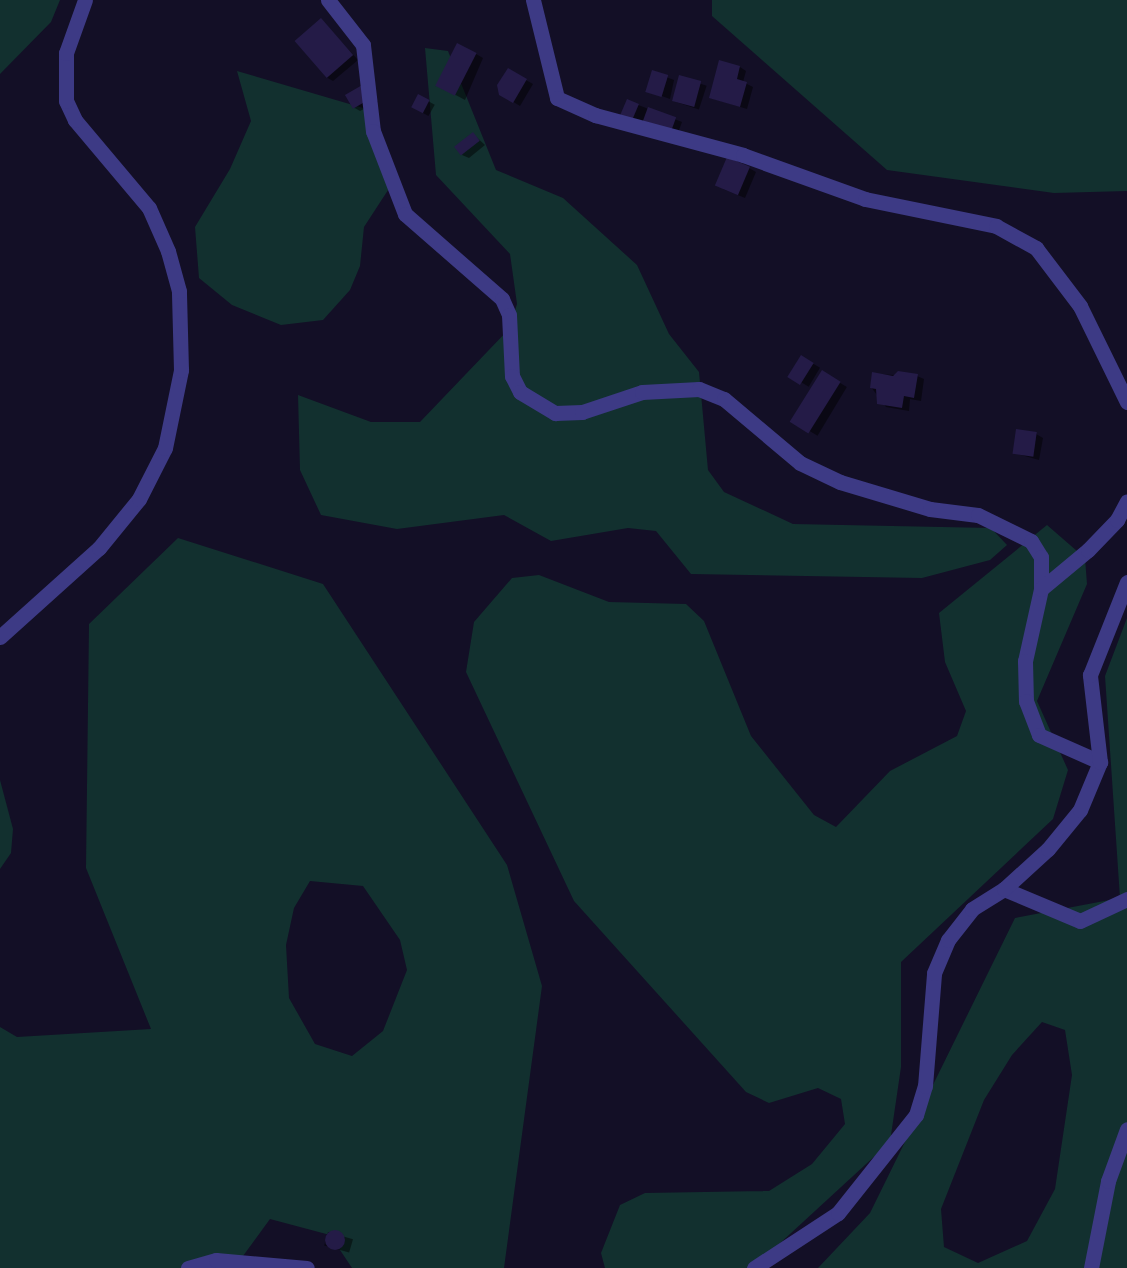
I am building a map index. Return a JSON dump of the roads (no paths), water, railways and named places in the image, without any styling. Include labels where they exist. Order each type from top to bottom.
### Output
[{"type":"street","points":[[0,638],[99,548],[139,500],[165,448],[181,370],[179,291],[168,251],[149,208],[75,120],[66,101],[66,52],[85,0]]},
{"type":"street","points":[[328,0],[363,45],[373,131],[405,214],[502,299],[509,315],[512,376],[526,399],[555,413],[582,412],[642,392],[699,389],[724,399],[800,463],[840,482],[1007,526],[1031,541],[1041,557],[1041,589],[1024,661],[1026,701],[1039,735],[1100,762]]},
{"type":"street","points":[[534,0],[557,98],[595,115],[743,155],[865,199],[996,226],[1036,248],[1080,306],[1127,402]]},
{"type":"street","points":[[1041,589],[1089,550],[1117,520],[1127,501]]},
{"type":"street","points":[[754,1268],[838,1213],[916,1115],[925,1086],[934,973],[948,940],[972,909],[1004,889],[1080,810],[1100,762],[1090,675],[1127,582]]},
{"type":"street","points":[[1004,889],[1080,921],[1127,899]]},
{"type":"street","points":[[1091,1268],[1108,1182],[1127,1129]]},
{"type":"street","points":[[188,1268],[216,1260],[260,1260],[308,1268]]}]
